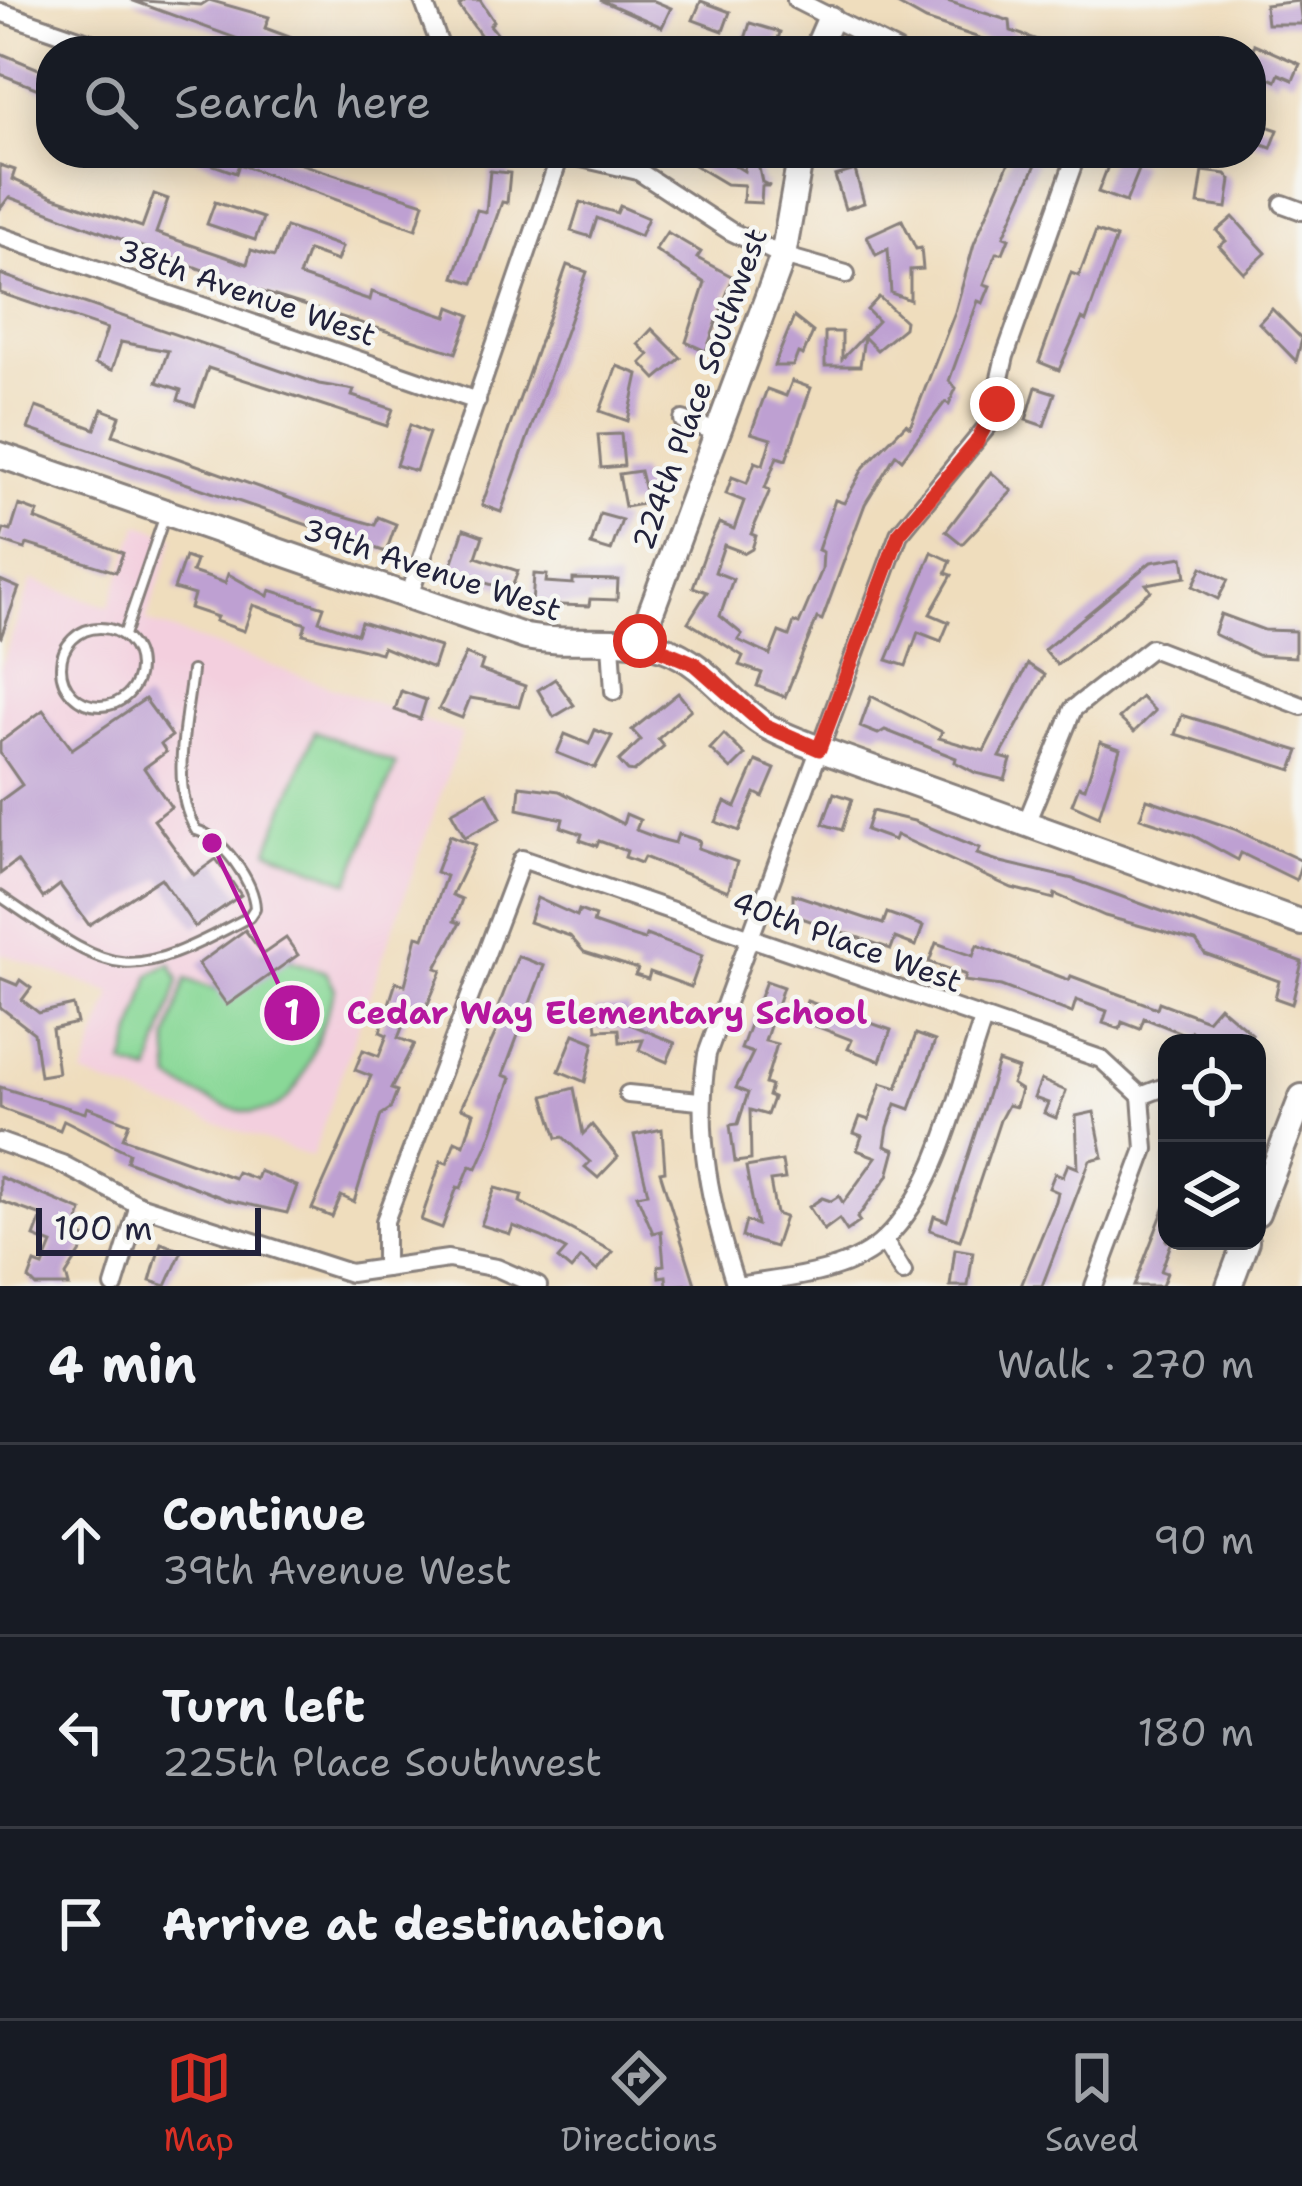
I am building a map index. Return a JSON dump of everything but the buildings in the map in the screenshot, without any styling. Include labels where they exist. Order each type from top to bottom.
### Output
[{"type":"street","points":[[423,0],[436,36]]},
{"type":"street","points":[[796,0],[866,36]]},
{"type":"street","points":[[0,12],[70,36]]},
{"type":"street","points":[[823,36],[830,19]]},
{"type":"street","points":[[408,598],[555,168]]},
{"type":"street","points":[[625,168],[638,171],[730,231],[783,256],[845,274]]},
{"type":"street","name":"224th Place Southwest","points":[[640,641],[783,256],[798,168]]},
{"type":"street","points":[[983,1020],[934,1160],[884,1241],[817,1273],[736,1286],[710,1196],[699,1100],[707,1054],[899,534],[989,423],[1005,356],[1072,168]]},
{"type":"street","points":[[1283,204],[1302,211]]},
{"type":"street","name":"38th Avenue West","points":[[0,236],[477,401]]},
{"type":"street","points":[[683,420],[717,432]]},
{"type":"street","name":"39th Avenue West","points":[[0,455],[526,638],[640,641],[695,664],[764,725],[819,749],[1302,923]]},
{"type":"street","points":[[611,643],[614,691]]},
{"type":"street","points":[[1027,821],[1073,709],[1151,648],[1302,706]]},
{"type":"street","name":"40th Place West","points":[[385,1268],[385,1221],[522,860],[749,934],[1100,1059],[1141,1096]]},
{"type":"street","points":[[1094,1286],[1145,1149],[1141,1096],[1158,1089]]},
{"type":"street","points":[[628,1094],[699,1100]]},
{"type":"street","points":[[1266,1190],[1302,1096]]},
{"type":"street","points":[[0,1142],[62,1164],[139,1205],[347,1279],[448,1259],[497,1268],[536,1285]]},
{"type":"street","points":[[114,1286],[139,1205]]},
{"type":"street","points":[[884,1241],[903,1272]]},
{"type":"street","points":[[1229,1286],[1243,1250]]},
{"type":"lane","points":[[124,634],[166,514]]},
{"type":"lane","points":[[95,627],[124,634],[136,650],[140,668],[129,695],[101,707],[74,697],[61,670],[70,642],[95,627]]},
{"type":"lane","points":[[0,896],[62,941],[132,967],[176,954],[253,913],[250,888],[211,834],[196,830],[188,816],[183,772],[192,670]]},
{"type":"shaded area","points":[[139,524],[175,537],[146,621],[462,734],[312,1157],[83,1076],[112,993],[0,953],[0,669],[32,580],[109,607]]},
{"type":"green space","points":[[315,731],[396,764],[349,882],[268,850]]},
{"type":"green space","points":[[263,952],[326,972],[335,989],[299,1083],[284,1101],[266,1111],[242,1111],[171,1080],[168,1039],[186,979],[217,990]]},
{"type":"green space","points":[[171,963],[179,980],[150,1073],[124,1065],[150,975]]},
{"type":"place","name":"Cedar Way Elementary School","points":[[212,843]]},
{"type":"route","points":[[640,641],[695,664],[764,725],[819,749],[899,534],[912,513],[976,443],[997,404]]}]
